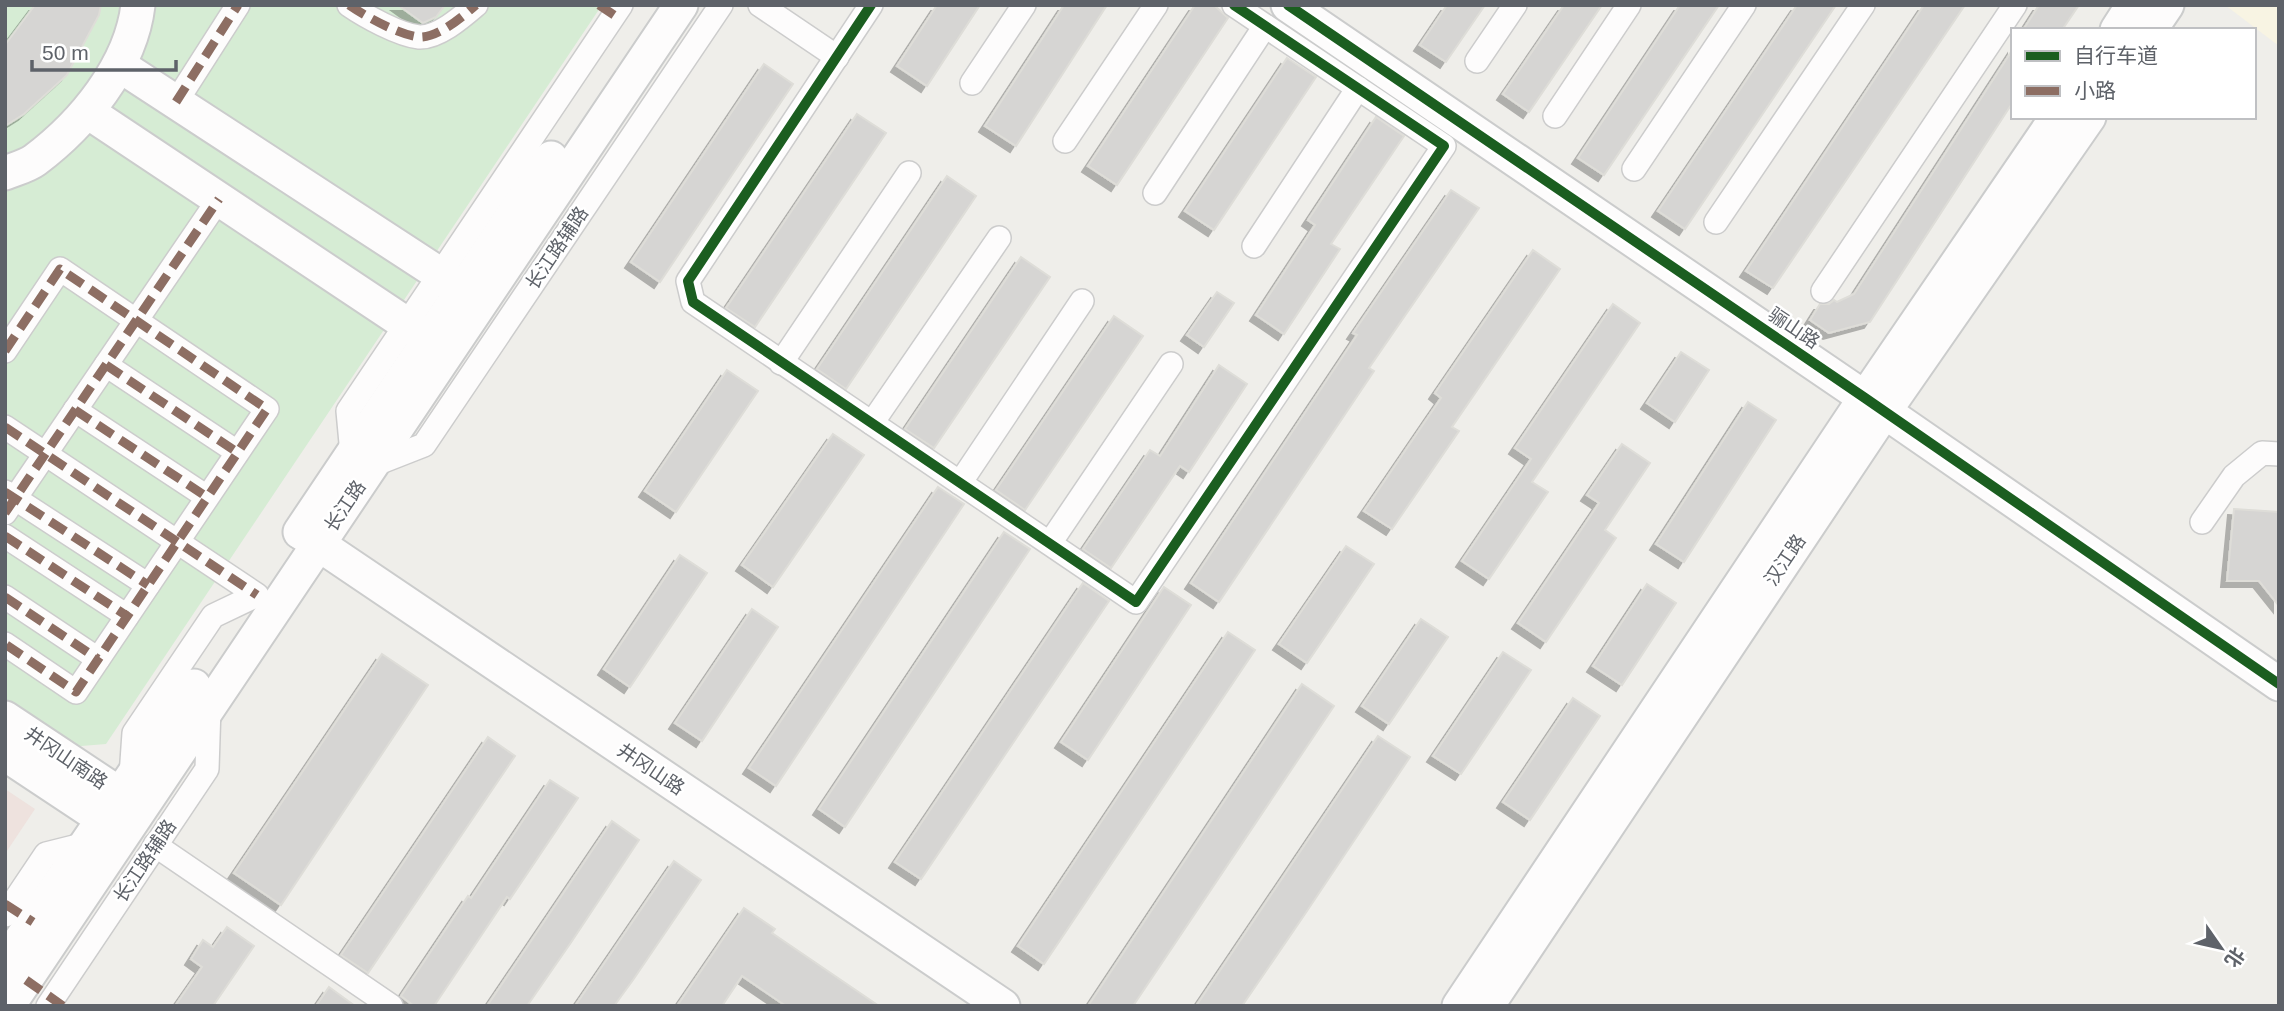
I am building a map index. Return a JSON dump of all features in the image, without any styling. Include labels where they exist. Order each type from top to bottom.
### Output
[{"type":"street","points":[[5,173],[33,162],[88,112],[119,65],[137,16],[138,5]]},
{"type":"street","points":[[176,102],[237,5]]},
{"type":"street","points":[[349,5],[370,20],[418,37],[432,35],[476,5]]},
{"type":"street","name":"长江路","points":[[13,983],[14,912],[114,812],[209,705],[309,538],[362,460],[462,288],[654,5]]},
{"type":"street","name":"长江路","points":[[362,460],[418,331],[462,288],[681,5]]},
{"type":"street","name":"长江路辅路","points":[[362,460],[424,445],[720,5]]},
{"type":"street","points":[[760,5],[836,57]]},
{"type":"street","points":[[871,5],[688,281],[693,302],[1136,602],[1444,146],[1357,88],[1277,16],[1234,5]]},
{"type":"street","points":[[972,83],[1024,5]]},
{"type":"street","points":[[1065,141],[1156,5]]},
{"type":"street","points":[[1477,61],[1515,5]]},
{"type":"street","points":[[1555,116],[1629,5]]},
{"type":"street","points":[[1634,169],[1744,5]]},
{"type":"street","points":[[1716,222],[1864,5]]},
{"type":"street","points":[[1823,290],[2015,5]]},
{"type":"street","points":[[2118,28],[2133,5]]},
{"type":"street","points":[[2151,28],[2167,5]]},
{"type":"street","points":[[119,65],[462,288],[612,9]]},
{"type":"street","points":[[1155,193],[1277,16]]},
{"type":"street","name":"骊山路","points":[[1277,16],[1875,405],[2279,684]]},
{"type":"street","points":[[1254,246],[1357,88]]},
{"type":"street","points":[[88,112],[418,331]]},
{"type":"street","name":"汉江路","points":[[1487,1006],[1875,405],[2056,119]]},
{"type":"street","name":"汉江路","points":[[1459,1006],[1875,405],[2088,119]]},
{"type":"street","points":[[781,363],[909,173]]},
{"type":"street","points":[[148,585],[9,501],[46,453],[219,199]]},
{"type":"street","points":[[872,423],[999,238]]},
{"type":"street","points":[[5,351],[60,269],[267,409],[76,692],[5,644]]},
{"type":"street","points":[[960,483],[1082,301]]},
{"type":"street","points":[[106,365],[237,453]]},
{"type":"street","points":[[1049,543],[1171,365]]},
{"type":"street","points":[[75,410],[208,497]]},
{"type":"street","points":[[5,427],[257,595]]},
{"type":"street","points":[[2202,522],[2234,477],[2262,453],[2279,454]]},
{"type":"street","points":[[5,536],[127,616]]},
{"type":"street","name":"长江路","points":[[13,983],[114,812],[257,595],[309,538]]},
{"type":"street","name":"井冈山路","points":[[309,538],[1003,1006]]},
{"type":"street","points":[[5,597],[98,659]]},
{"type":"street","name":"长江路辅路","points":[[55,1003],[155,845],[207,769],[209,705]]},
{"type":"street","name":"井冈山南路","points":[[5,718],[114,812]]},
{"type":"street","name":"井冈山南路","points":[[5,754],[114,812]]},
{"type":"street","points":[[155,845],[391,1006]]},
{"type":"street","points":[[13,983],[55,1003]]},
{"type":"shaded area","points":[[2225,5],[2279,5],[2279,46]]},
{"type":"shaded area","points":[[5,789],[35,809],[5,854]]},
{"type":"green space","points":[[5,5],[602,5],[106,744],[69,747],[5,705]]},
{"type":"building","points":[[35,5],[101,5],[99,15],[67,75],[24,114],[5,126],[5,45]]},
{"type":"building","points":[[398,5],[445,5],[436,17],[423,23]]},
{"type":"building","points":[[937,5],[980,5],[927,86],[897,66]]},
{"type":"building","points":[[1064,5],[1107,5],[1016,146],[985,126]]},
{"type":"building","points":[[1195,5],[1214,5],[1228,18],[1117,185],[1088,166]]},
{"type":"building","points":[[1447,5],[1485,5],[1446,62],[1420,45]]},
{"type":"building","points":[[1564,5],[1602,5],[1529,112],[1503,94]]},
{"type":"building","points":[[1680,5],[1719,5],[1604,175],[1578,158]]},
{"type":"building","points":[[1797,5],[1836,5],[1685,229],[1658,211]]},
{"type":"building","points":[[1924,5],[1965,5],[1773,288],[1746,271]]},
{"type":"building","points":[[2039,5],[2079,5],[2063,28],[2024,28]]},
{"type":"building","points":[[2011,52],[2011,105],[1870,322],[1829,333],[1810,320],[1820,304],[1829,304],[1834,300],[1837,302],[1854,294]]},
{"type":"building","points":[[1287,58],[1316,77],[1214,230],[1185,211]]},
{"type":"building","points":[[764,64],[793,84],[660,282],[631,262]]},
{"type":"building","points":[[857,114],[886,133],[755,327],[726,308]]},
{"type":"building","points":[[1376,117],[1404,136],[1331,244],[1340,249],[1284,334],[1256,315],[1315,225],[1308,220]]},
{"type":"building","points":[[947,176],[976,196],[846,389],[817,369]]},
{"type":"building","points":[[1451,190],[1479,208],[1369,368],[1374,371],[1219,602],[1191,583],[1357,335],[1353,333]]},
{"type":"building","points":[[1533,250],[1560,269],[1452,427],[1459,431],[1392,529],[1364,511],[1441,398],[1435,393]]},
{"type":"building","points":[[1021,257],[1050,277],[934,448],[905,429]]},
{"type":"building","points":[[1217,292],[1234,303],[1204,347],[1187,335]]},
{"type":"building","points":[[1613,304],[1640,323],[1532,482],[1548,492],[1489,579],[1462,561],[1531,459],[1515,448]]},
{"type":"building","points":[[1114,316],[1143,336],[1025,510],[996,490]]},
{"type":"building","points":[[1681,352],[1709,370],[1675,422],[1647,403]]},
{"type":"building","points":[[1219,365],[1247,384],[1189,472],[1180,466],[1111,568],[1083,549],[1150,450],[1160,456]]},
{"type":"building","points":[[727,370],[758,391],[676,512],[645,491]]},
{"type":"building","points":[[1748,402],[1776,420],[1684,562],[1656,544]]},
{"type":"building","points":[[833,434],[864,455],[773,587],[742,565]]},
{"type":"building","points":[[1622,444],[1650,463],[1605,530],[1616,538],[1546,642],[1518,623],[1599,503],[1587,495]]},
{"type":"building","points":[[938,487],[964,504],[776,786],[749,768]]},
{"type":"building","points":[[2234,509],[2279,512],[2279,606],[2259,581],[2227,581]]},
{"type":"building","points":[[1004,532],[1030,549],[845,827],[819,809]]},
{"type":"building","points":[[1346,546],[1374,564],[1307,663],[1279,644]]},
{"type":"building","points":[[680,555],[707,573],[630,687],[604,669]]},
{"type":"building","points":[[1083,583],[1109,601],[921,879],[895,862]]},
{"type":"building","points":[[1647,584],[1676,603],[1622,685],[1593,666]]},
{"type":"building","points":[[1164,587],[1191,605],[1088,760],[1061,742]]},
{"type":"building","points":[[752,609],[778,627],[702,741],[675,723]]},
{"type":"building","points":[[1421,619],[1448,637],[1389,724],[1362,706]]},
{"type":"building","points":[[1228,632],[1255,650],[1044,964],[1018,946]]},
{"type":"building","points":[[1503,652],[1531,670],[1461,774],[1433,756]]},
{"type":"building","points":[[382,654],[428,685],[281,905],[234,873]]},
{"type":"building","points":[[1302,684],[1334,706],[1133,1006],[1088,1006]]},
{"type":"building","points":[[1573,698],[1600,716],[1530,820],[1503,802]]},
{"type":"building","points":[[1378,736],[1410,757],[1305,914],[1242,1006],[1196,1006]]},
{"type":"building","points":[[488,737],[515,756],[368,973],[341,955]]},
{"type":"building","points":[[550,780],[578,798],[434,1006],[414,1006],[401,996]]},
{"type":"building","points":[[612,821],[639,840],[572,941],[527,1006],[487,1006]]},
{"type":"building","points":[[674,861],[701,880],[633,980],[614,1006],[575,1006]]},
{"type":"building","points":[[744,908],[775,929],[772,933],[879,1006],[786,1006],[742,976],[722,1006],[677,1006]]},
{"type":"building","points":[[227,927],[254,946],[213,1006],[175,1006],[202,967],[191,959],[203,940],[213,947]]},
{"type":"building","points":[[329,987],[355,1006],[316,1006]]},
{"type":"marked path","points":[[176,102],[238,5]]},
{"type":"marked path","points":[[349,5],[392,29],[419,37],[442,30],[476,5]]},
{"type":"marked path","points":[[599,5],[614,15]]},
{"type":"marked path","points":[[5,513],[219,199]]},
{"type":"marked path","points":[[5,351],[60,269],[267,409],[76,692],[5,644]]},
{"type":"marked path","points":[[106,365],[237,452]]},
{"type":"marked path","points":[[75,410],[207,497]]},
{"type":"marked path","points":[[5,427],[257,595]]},
{"type":"marked path","points":[[5,492],[148,585]]},
{"type":"marked path","points":[[5,536],[127,616]]},
{"type":"marked path","points":[[5,597],[98,659]]},
{"type":"marked path","points":[[5,904],[33,922]]},
{"type":"marked path","points":[[26,980],[63,1006]]},
{"type":"cycle path","points":[[871,5],[688,281],[693,302],[1136,602],[1444,146],[1234,5]]},
{"type":"cycle path","points":[[1288,5],[2279,684]]}]
